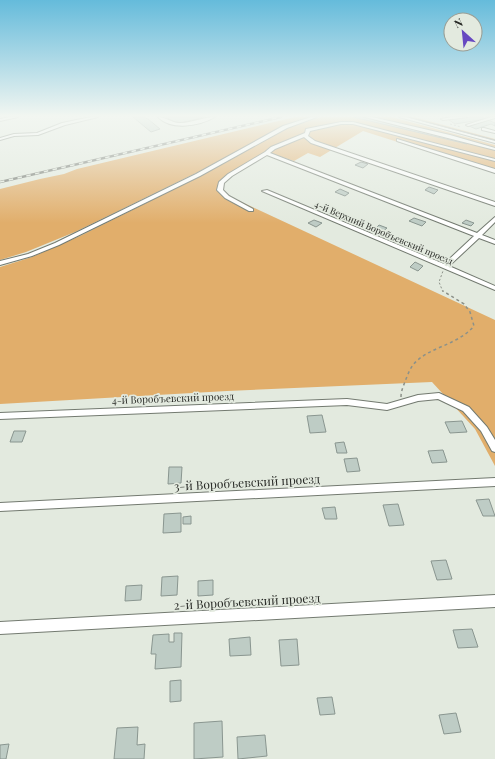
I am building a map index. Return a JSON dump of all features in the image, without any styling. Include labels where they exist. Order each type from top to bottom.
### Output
[{"type":"street","points":[[0,264],[30,255],[77,235],[198,175],[240,152]]},
{"type":"street","points":[[346,152],[495,204]]},
{"type":"street","points":[[436,152],[495,171]]},
{"type":"street","points":[[466,152],[495,160]]},
{"type":"street","points":[[251,210],[227,197],[220,190],[222,182],[230,175],[267,154],[495,242]]},
{"type":"street","name":"4-й Верхний Воробъевский проезд","points":[[265,191],[495,288]]},
{"type":"street","points":[[445,267],[495,219]]},
{"type":"street","name":"4-й Воробъевский проезд","points":[[0,416],[347,402],[387,407],[418,398],[439,396],[466,409],[484,429],[495,448]]},
{"type":"street","name":"3-й Воробъевский проезд","points":[[0,507],[495,482]]},
{"type":"street","name":"2-й Воробъевский проезд","points":[[0,628],[495,601]]},
{"type":"path","points":[[402,402],[401,392],[408,373],[416,361],[461,338],[471,331],[474,326],[470,312],[464,302],[443,292],[439,282],[445,267]]},
{"type":"shaded area","points":[[147,152],[235,152],[196,173],[75,232],[26,252],[0,260],[0,189],[64,174],[77,169]]},
{"type":"shaded area","points":[[243,152],[328,152],[320,157],[308,153],[294,161],[270,153],[230,177],[224,182],[223,190],[231,197],[495,320],[495,466],[475,429],[432,382],[227,391],[0,404],[0,267],[32,257],[80,236],[202,175]]},
{"type":"shaded area","points":[[430,152],[495,152],[495,173]]},
{"type":"building","points":[[361,162],[368,164],[363,168],[355,165]]},
{"type":"building","points":[[429,187],[438,190],[434,194],[425,190]]},
{"type":"building","points":[[340,189],[349,193],[345,196],[335,192]]},
{"type":"building","points":[[414,218],[426,222],[422,226],[409,221]]},
{"type":"building","points":[[314,220],[322,223],[316,227],[308,223]]},
{"type":"building","points":[[466,220],[474,223],[471,226],[462,223]]},
{"type":"building","points":[[379,225],[387,228],[382,232],[375,229]]},
{"type":"building","points":[[415,262],[423,266],[418,271],[410,267]]},
{"type":"building","points":[[322,415],[326,432],[310,433],[307,416]]},
{"type":"building","points":[[462,421],[467,432],[450,433],[445,422]]},
{"type":"building","points":[[14,431],[26,431],[22,442],[10,442]]},
{"type":"building","points":[[344,442],[347,453],[337,453],[335,443]]},
{"type":"building","points":[[443,450],[447,462],[432,463],[428,451]]},
{"type":"building","points":[[357,458],[360,471],[347,472],[344,459]]},
{"type":"building","points":[[169,467],[182,467],[181,483],[168,484]]},
{"type":"building","points":[[489,499],[495,516],[483,516],[476,500]]},
{"type":"building","points":[[398,504],[404,525],[389,526],[383,505]]},
{"type":"building","points":[[335,507],[337,519],[325,519],[322,508]]},
{"type":"building","points":[[181,513],[181,532],[163,533],[164,514]]},
{"type":"building","points":[[191,516],[191,524],[183,524],[183,517]]},
{"type":"building","points":[[446,560],[452,579],[437,580],[431,561]]},
{"type":"building","points":[[178,576],[177,595],[161,596],[162,577]]},
{"type":"building","points":[[213,580],[213,595],[198,596],[198,581]]},
{"type":"building","points":[[142,585],[141,600],[125,601],[126,586]]},
{"type":"building","points":[[472,629],[478,647],[458,648],[453,630]]},
{"type":"building","points":[[174,633],[182,633],[181,667],[155,669],[156,654],[151,654],[153,635],[169,634],[169,642],[174,642]]},
{"type":"building","points":[[250,637],[251,655],[230,656],[229,639]]},
{"type":"building","points":[[297,639],[299,665],[281,666],[279,640]]},
{"type":"building","points":[[181,680],[181,701],[170,702],[170,681]]},
{"type":"building","points":[[332,697],[335,714],[320,715],[317,698]]},
{"type":"building","points":[[456,713],[461,732],[444,734],[439,715]]},
{"type":"building","points":[[222,721],[223,757],[194,759],[194,723]]},
{"type":"building","points":[[138,727],[137,745],[145,744],[144,759],[114,759],[117,728]]},
{"type":"building","points":[[265,735],[267,756],[238,759],[237,737]]},
{"type":"building","points":[[9,744],[6,759],[0,759],[0,745]]},
{"type":"railway","points":[[0,182],[128,152]]}]
